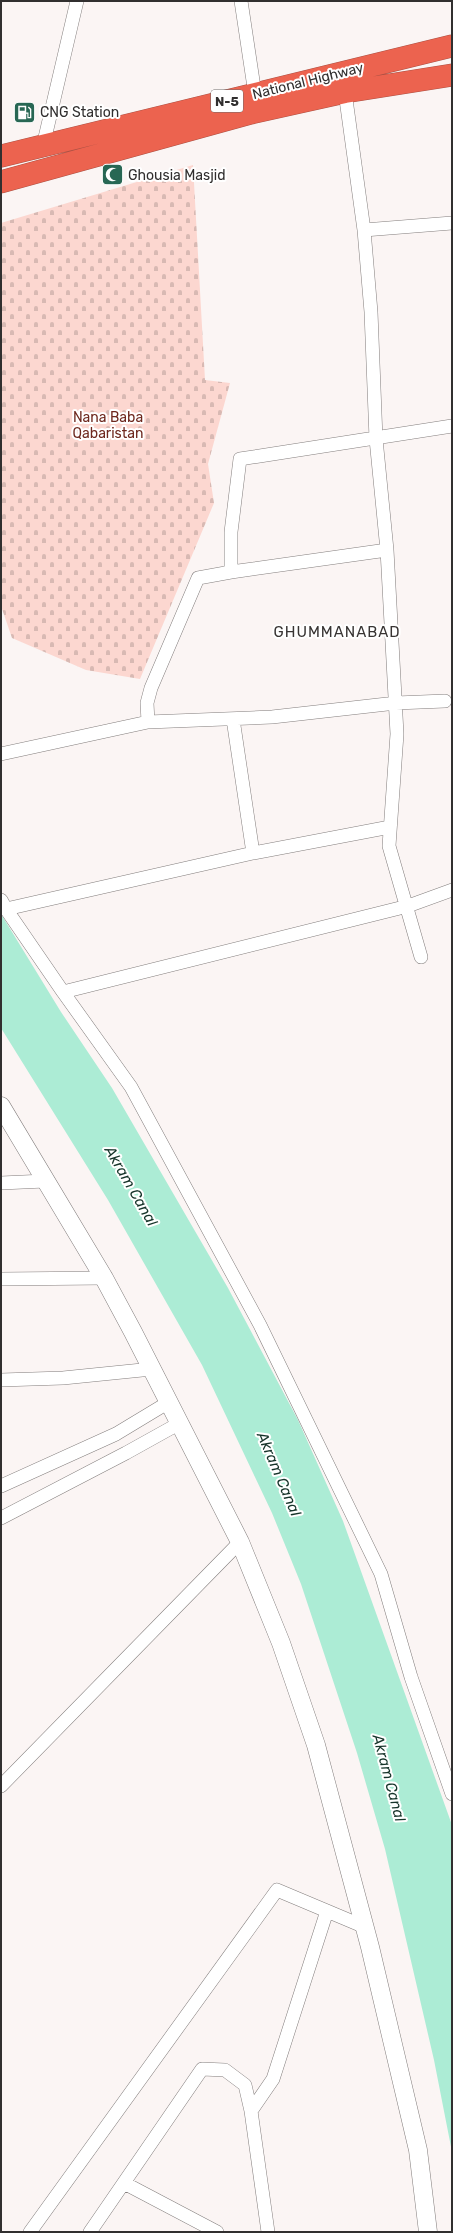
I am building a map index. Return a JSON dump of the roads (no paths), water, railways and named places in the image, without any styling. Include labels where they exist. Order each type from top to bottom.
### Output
[{"type":"highway","name":"National Highway","points":[[1,156],[452,46]]},
{"type":"highway","name":"National Highway","points":[[1,182],[252,113],[345,92],[452,75]]},
{"type":"street","points":[[43,146],[77,1]]},
{"type":"street","points":[[241,1],[255,94]]},
{"type":"street","points":[[345,92],[364,230],[371,312],[376,439],[387,550],[396,703],[397,734],[389,846],[408,906],[421,957]]},
{"type":"street","points":[[364,230],[452,222]]},
{"type":"street","points":[[230,572],[231,532],[240,459],[452,426]]},
{"type":"street","points":[[148,722],[147,703],[151,688],[198,578],[230,572],[387,550]]},
{"type":"street","points":[[1,754],[148,722],[272,717],[396,703],[444,701]]},
{"type":"street","points":[[233,719],[254,853]]},
{"type":"street","points":[[390,827],[3,904],[63,992],[131,1087],[274,1354],[381,1574],[411,1677],[452,1794]]},
{"type":"street","points":[[63,992],[408,906],[452,890]]},
{"type":"street","points":[[1,1106],[104,1278],[152,1369],[240,1542],[281,1643],[316,1745],[365,1927],[418,2150],[428,2232]]},
{"type":"street","points":[[1,1183],[45,1181]]},
{"type":"street","points":[[1,1279],[104,1278]]},
{"type":"street","points":[[1,1380],[63,1378],[152,1369]]},
{"type":"street","points":[[1,1486],[17,1477],[116,1434],[169,1402]]},
{"type":"street","points":[[1,1518],[180,1423]]},
{"type":"street","points":[[1,1477],[17,1477]]},
{"type":"street","points":[[1,1786],[240,1542]]},
{"type":"street","points":[[30,2232],[277,1890],[365,1927]]},
{"type":"street","points":[[251,2112],[273,2079],[327,1911]]},
{"type":"street","points":[[90,2232],[202,2069],[225,2070],[245,2085],[251,2112],[268,2232]]},
{"type":"street","points":[[124,2183],[217,2232]]},
{"type":"water","name":"Akram Canal","points":[[1,914],[61,1012],[112,1088],[228,1288],[298,1420],[343,1521],[452,1825],[452,2152],[434,2060],[385,1849],[357,1753],[301,1584],[272,1513],[202,1365],[108,1200],[1,1028]]},
{"type":"place","name":"CNG Station","points":[[25,112]]},
{"type":"place","name":"Ghousia Masjid","points":[[112,175]]},
{"type":"district","name":"GHUMMANABAD","points":[[337,632]]},
{"type":"park label","name":"Nana Baba Qabaristan","points":[[108,426]]}]
